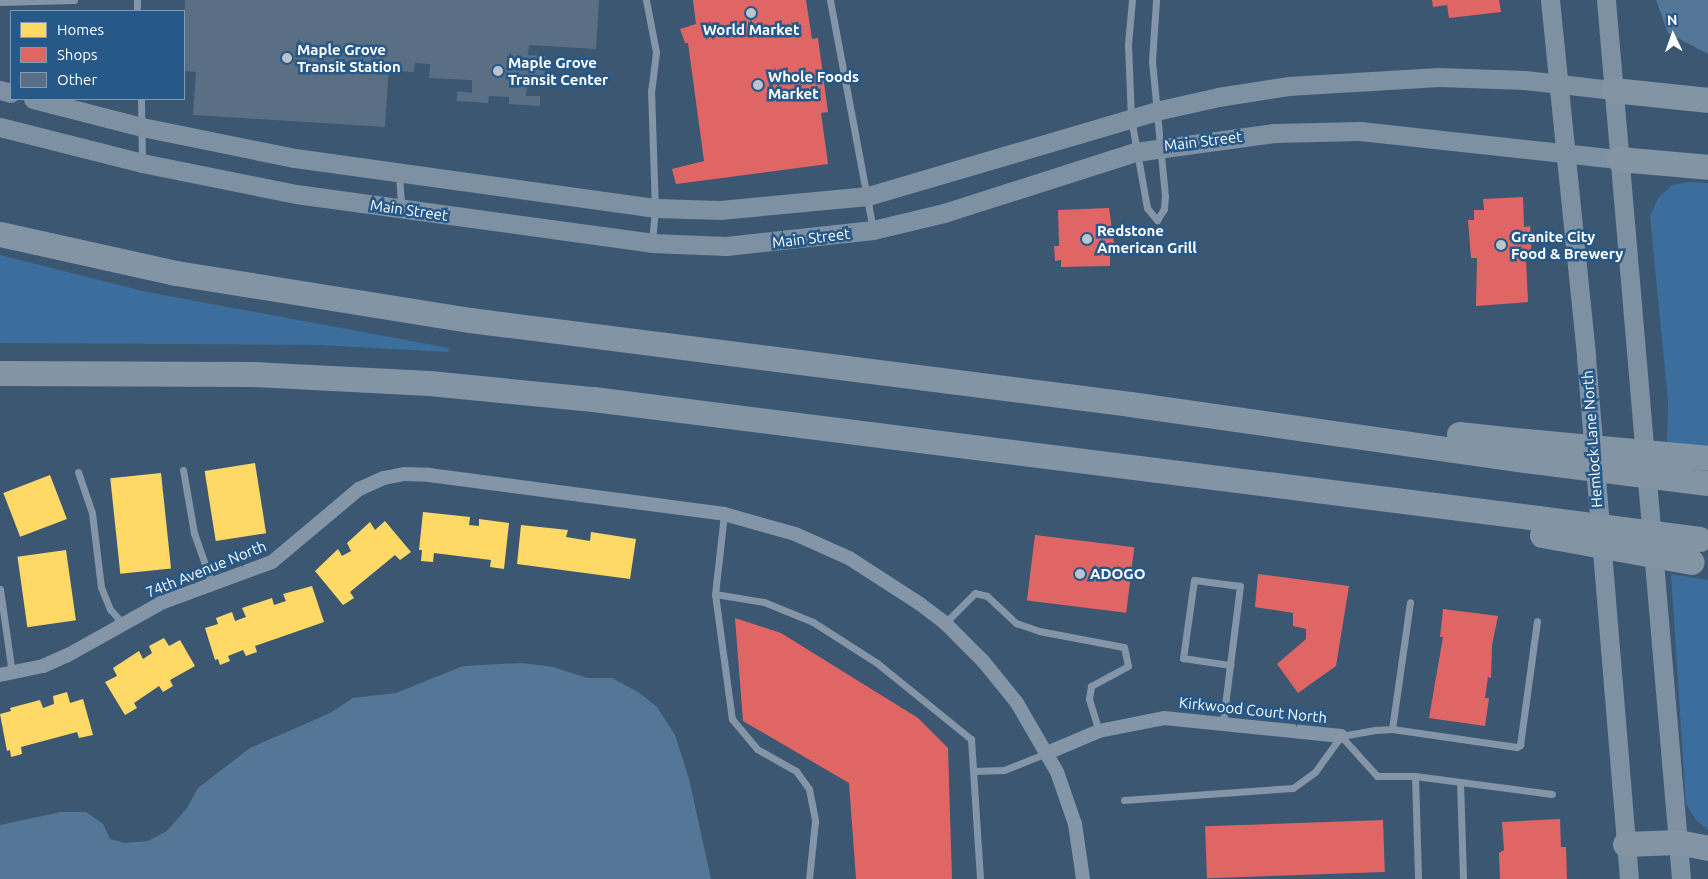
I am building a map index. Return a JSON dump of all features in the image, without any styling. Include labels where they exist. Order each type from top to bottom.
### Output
[{"type":"highway","points":[[1612,90],[1708,100]]},
{"type":"highway","points":[[1619,160],[1708,167]]},
{"type":"highway","points":[[0,234],[176,273],[470,320],[1130,404],[1525,450],[1708,484]]},
{"type":"highway","points":[[0,374],[253,374],[429,383],[593,399],[1484,512],[1700,563]]},
{"type":"highway","points":[[1525,450],[1708,458]]},
{"type":"highway","points":[[1538,526],[1704,539]]},
{"type":"highway","points":[[1625,844],[1678,842],[1708,848]]},
{"type":"street","name":"Hemlock Lane North","points":[[1550,0],[1586,357],[1629,879]]},
{"type":"street","points":[[1606,0],[1612,90],[1681,879]]},
{"type":"street","points":[[37,100],[142,127],[295,158],[399,174],[655,208],[757,209],[868,196],[1131,118],[1218,97],[1339,82],[1439,77],[1557,83],[1612,90]]},
{"type":"street","name":"Main Street","points":[[0,127],[142,163],[296,194],[401,210],[652,243],[726,246],[873,230],[944,213],[1135,152],[1159,147],[1314,130],[1360,131],[1619,160]]},
{"type":"street","name":"74th Avenue North","points":[[6,674],[68,655],[161,603],[272,562],[359,489],[384,478],[405,474],[724,514],[795,534],[849,558],[897,586],[945,623],[983,660],[1017,703],[1047,753],[1072,815],[1083,879]]},
{"type":"street","name":"Kirkwood Court North","points":[[1047,753],[1099,731],[1164,718],[1223,722],[1341,736]]},
{"type":"lane","points":[[0,2],[74,0]]},
{"type":"lane","points":[[646,0],[656,52],[651,90],[655,208],[652,243]]},
{"type":"lane","points":[[830,0],[873,230]]},
{"type":"lane","points":[[1132,0],[1128,44],[1131,118],[1135,152],[1147,208],[1157,220],[1164,209],[1165,196],[1152,61],[1156,0]]},
{"type":"lane","points":[[141,100],[142,163]]},
{"type":"lane","points":[[399,174],[401,210]]},
{"type":"lane","points":[[183,470],[194,533],[212,584]]},
{"type":"lane","points":[[78,472],[92,513],[101,587],[110,609],[123,624]]},
{"type":"lane","points":[[724,514],[716,594],[732,719],[757,749],[796,771],[809,789],[815,821],[809,879]]},
{"type":"lane","points":[[1223,722],[1240,586],[1194,580],[1183,658],[1230,665]]},
{"type":"lane","points":[[0,589],[6,674]]},
{"type":"lane","points":[[945,623],[975,593],[987,596],[1016,623],[1039,632],[1124,647],[1128,666],[1092,686],[1089,699],[1099,731]]},
{"type":"lane","points":[[716,594],[764,602],[813,622],[877,662],[971,739],[980,879]]},
{"type":"lane","points":[[1392,729],[1410,602]]},
{"type":"lane","points":[[1124,800],[1293,788],[1316,772],[1341,736],[1392,729],[1520,745],[1538,621]]},
{"type":"lane","points":[[1341,736],[1377,776],[1415,776],[1552,794]]},
{"type":"lane","points":[[973,771],[1004,770],[1047,753]]},
{"type":"lane","points":[[1415,776],[1418,879]]},
{"type":"lane","points":[[1460,782],[1463,879]]},
{"type":"shaded area","points":[[1656,0],[1708,0],[1708,54],[1668,33]]},
{"type":"shaded area","points":[[1689,182],[1708,183],[1708,449],[1667,444],[1668,401],[1650,216],[1658,198],[1672,185]]},
{"type":"shaded area","points":[[0,255],[147,292],[449,348],[448,352],[318,345],[0,343]]},
{"type":"shaded area","points":[[1671,574],[1708,580],[1708,830],[1696,820],[1686,804]]},
{"type":"shaded area","points":[[522,663],[553,667],[587,678],[612,678],[638,692],[657,707],[675,735],[689,779],[711,879],[0,879],[0,825],[61,812],[86,812],[103,824],[110,839],[125,843],[148,841],[167,831],[187,808],[198,788],[250,748],[330,713],[353,698],[396,693],[463,666]]},
{"type":"building: Homes","points":[[255,463],[266,533],[216,541],[205,471]]},
{"type":"building: Homes","points":[[161,473],[171,568],[120,574],[110,478]]},
{"type":"building: Homes","points":[[50,475],[67,519],[20,537],[3,493]]},
{"type":"building: Homes","points":[[423,512],[470,517],[469,525],[479,526],[479,519],[509,523],[504,569],[490,567],[491,560],[434,553],[433,562],[421,561],[422,550],[419,550]]},
{"type":"building: Homes","points":[[385,521],[411,552],[400,560],[395,555],[350,592],[354,598],[343,605],[315,571],[338,549],[342,556],[351,551],[347,543],[370,522],[375,530]]},
{"type":"building: Homes","points":[[521,525],[568,530],[566,537],[590,541],[591,532],[636,539],[630,579],[517,564]]},
{"type":"building: Homes","points":[[66,550],[76,620],[27,627],[17,557]]},
{"type":"building: Homes","points":[[312,586],[324,622],[255,646],[257,652],[246,656],[243,650],[228,656],[230,661],[220,665],[218,659],[215,660],[205,628],[218,624],[216,618],[232,612],[235,621],[246,617],[242,608],[272,598],[274,605],[286,601],[283,594]]},
{"type":"building: Homes","points":[[164,638],[169,646],[180,640],[195,666],[170,680],[173,686],[163,692],[159,686],[134,703],[137,708],[125,715],[105,682],[117,676],[113,668],[139,651],[143,659],[152,653],[149,646]]},
{"type":"building: Homes","points":[[67,692],[70,703],[83,699],[93,735],[79,738],[77,732],[21,747],[22,754],[11,757],[10,750],[7,751],[0,714],[11,711],[10,708],[40,700],[43,708],[54,704],[53,696]]},
{"type":"building: Shops","name":"Whole Foods Market","points":[[693,0],[806,0],[812,39],[818,38],[828,112],[821,113],[828,164],[676,184],[672,169],[704,161],[688,43],[685,43],[680,29],[696,24]]},
{"type":"building: Shops","points":[[1432,0],[1499,0],[1501,12],[1449,18],[1447,5],[1433,7]]},
{"type":"building: Shops","name":"Granite City Food & Brewery","points":[[1523,197],[1524,227],[1530,226],[1532,260],[1526,260],[1528,302],[1476,306],[1477,258],[1471,258],[1468,220],[1474,220],[1474,210],[1484,210],[1483,199]]},
{"type":"building: Shops","name":"Redstone American Grill","points":[[1109,208],[1115,250],[1110,250],[1110,266],[1061,267],[1061,260],[1055,261],[1054,246],[1059,246],[1058,210]]},
{"type":"building: Shops","name":"ADOGO","points":[[1035,535],[1134,547],[1126,613],[1027,601]]},
{"type":"building: Shops","points":[[1258,574],[1349,586],[1336,666],[1298,693],[1277,664],[1306,639],[1306,629],[1293,626],[1293,613],[1255,607]]},
{"type":"building: Shops","points":[[1443,609],[1498,616],[1492,645],[1491,678],[1488,677],[1485,698],[1489,698],[1485,726],[1429,718],[1443,637],[1440,637]]},
{"type":"building: Shops","points":[[735,618],[781,633],[918,718],[948,748],[952,879],[856,879],[849,783],[743,721]]},
{"type":"building: Shops","points":[[1560,819],[1561,847],[1566,847],[1567,879],[1500,879],[1499,853],[1504,850],[1502,822]]},
{"type":"building: Shops","points":[[1383,820],[1385,872],[1207,878],[1205,826]]},
{"type":"building: Other","name":"Maple Grove Transit Station","points":[[185,0],[599,0],[596,49],[529,45],[528,55],[545,56],[544,85],[527,84],[526,96],[540,96],[540,106],[509,104],[509,97],[489,96],[488,103],[457,101],[457,91],[472,93],[472,80],[429,78],[430,64],[415,63],[414,72],[395,71],[395,66],[389,66],[385,127],[193,115],[196,72],[185,71]]},
{"type":"place","name":"World Market","points":[[751,13]]},
{"type":"place","name":"Maple Grove Transit Station","points":[[287,58]]},
{"type":"place","name":"Maple Grove Transit Center","points":[[498,71]]},
{"type":"place","name":"Whole Foods Market","points":[[758,85]]},
{"type":"place","name":"Redstone American Grill","points":[[1087,239]]},
{"type":"place","name":"Granite City Food & Brewery","points":[[1501,245]]},
{"type":"place","name":"ADOGO","points":[[1080,574]]}]
